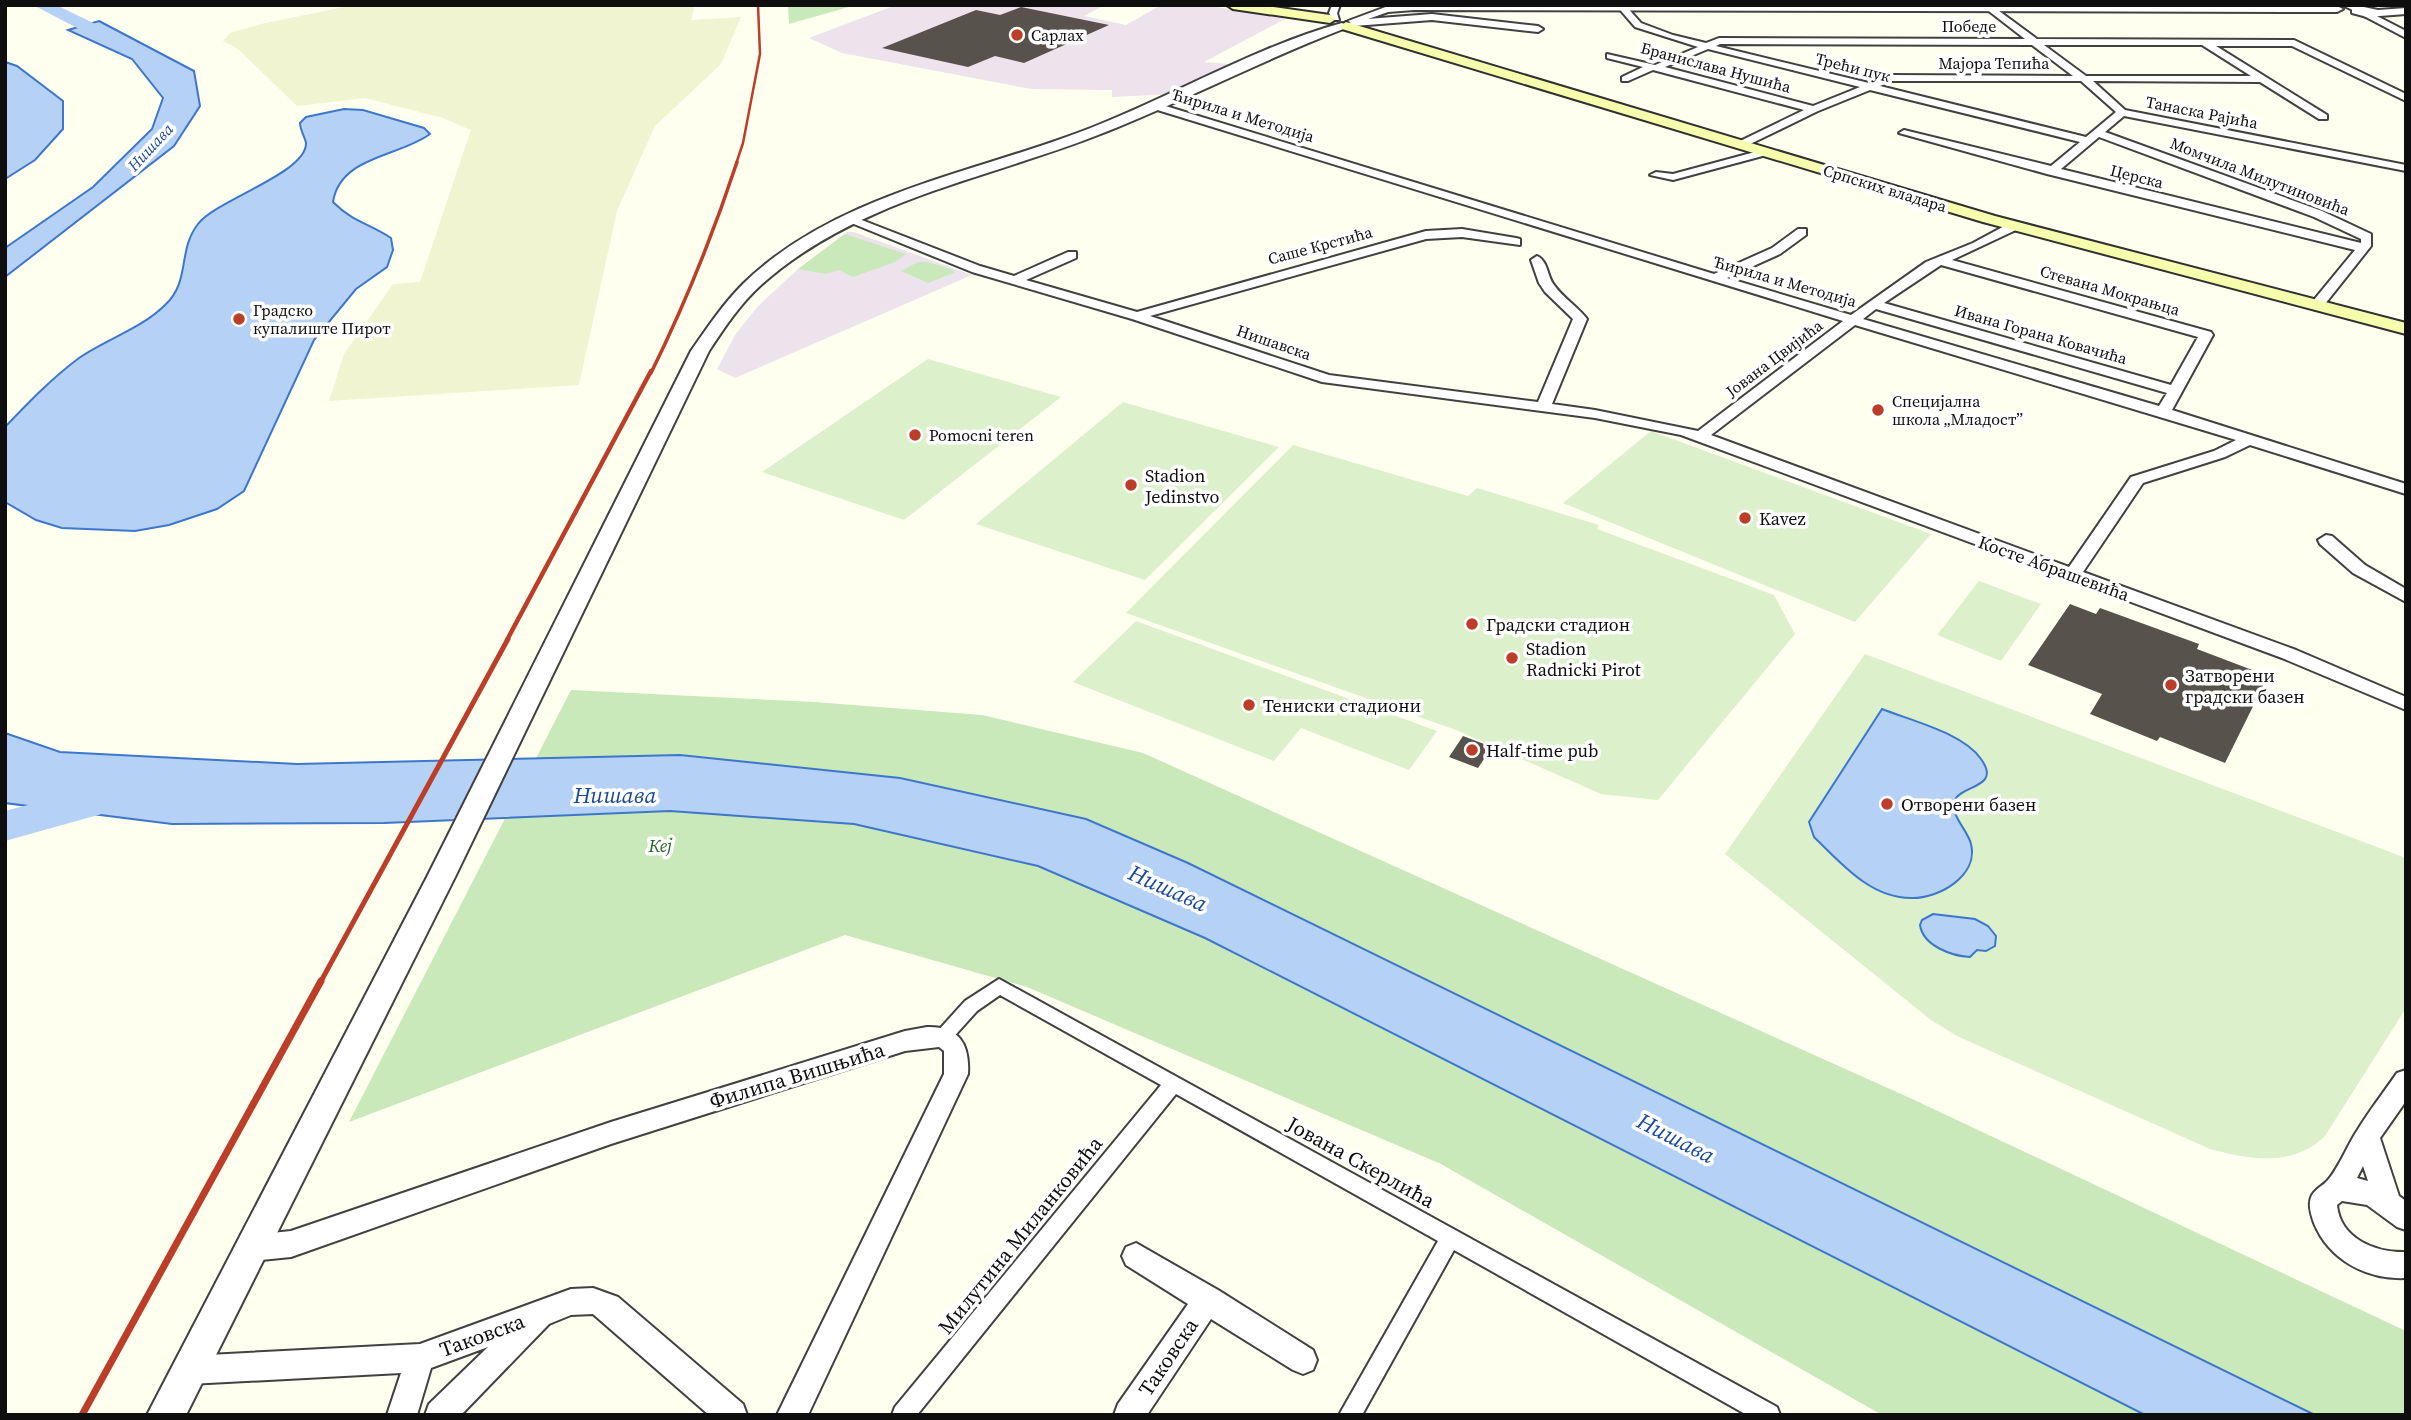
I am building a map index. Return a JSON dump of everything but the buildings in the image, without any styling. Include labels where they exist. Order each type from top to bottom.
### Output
[{"type":"main road","name":"Српских владара","points":[[1233,5],[1340,22],[2014,226],[2406,329]]},
{"type":"street","points":[[1360,5],[1368,6]]},
{"type":"street","points":[[166,1415],[441,877],[700,351],[720,321],[758,279],[812,240],[850,220],[884,205],[1091,133],[1373,5]]},
{"type":"street","points":[[2291,5],[2361,10],[2406,35]]},
{"type":"street","points":[[1340,22],[1391,8],[1480,6],[2406,10]]},
{"type":"street","points":[[1480,6],[1486,21],[1483,24]]},
{"type":"street","name":"Трећи пук","points":[[1621,7],[1633,21],[1645,28],[1706,46],[1866,87],[2092,137]]},
{"type":"street","name":"Танаска Рајића","points":[[1987,7],[2084,79],[2122,112],[2406,168]]},
{"type":"street","name":"Српских владара","points":[[1340,22],[1432,18],[1538,29]]},
{"type":"street","name":"Победе","points":[[1625,79],[1715,42],[1732,41],[2289,43],[2300,45],[2406,98]]},
{"type":"street","points":[[2203,42],[2323,117]]},
{"type":"street","name":"Бранислава Нушића","points":[[1610,56],[1814,109]]},
{"type":"street","name":"Мајора Тепића","points":[[1740,145],[1814,109],[1866,87],[1896,78],[2262,79]]},
{"type":"street","name":"Ћирила и Методија","points":[[1155,106],[1715,279],[2163,412],[2406,489]]},
{"type":"street","points":[[2051,172],[2122,112]]},
{"type":"street","name":"Церска","points":[[1904,133],[2051,172],[2363,247]]},
{"type":"street","name":"Момчила Милутиновића","points":[[2092,137],[2157,153],[2341,224],[2367,237],[2363,247]]},
{"type":"street","points":[[1656,175],[1673,177],[1766,152]]},
{"type":"street","name":"Нишавска","points":[[850,220],[976,269],[1136,316],[1339,381],[1544,406],[1652,423],[1701,436]]},
{"type":"street","name":"Јована Цвијића","points":[[1701,436],[1874,304],[1930,265],[1944,262],[2014,226]]},
{"type":"street","points":[[1715,279],[1747,262],[1776,251],[1802,232]]},
{"type":"street","name":"Саше Крстића","points":[[1136,316],[1418,236],[1462,233],[1516,242]]},
{"type":"street","points":[[2316,306],[2363,247]]},
{"type":"street","points":[[1015,280],[1072,255]]},
{"type":"street","points":[[1537,260],[1542,281],[1556,297],[1569,304],[1580,319],[1544,406]]},
{"type":"street","name":"Стевана Мокрањца","points":[[1944,262],[2206,335],[2175,391]]},
{"type":"street","name":"Ивана Горана Ковачића","points":[[1874,304],[2175,391]]},
{"type":"street","points":[[2163,412],[2175,391]]},
{"type":"street","name":"Косте Абрашевића","points":[[1701,436],[2289,654],[2406,704]]},
{"type":"street","points":[[2072,575],[2137,480],[2153,472],[2211,459],[2229,452],[2247,440]]},
{"type":"street","points":[[2326,540],[2359,569],[2406,597]]},
{"type":"street","name":"Јована Скерлића","points":[[943,1037],[971,1006],[999,986],[1769,1415]]},
{"type":"street","name":"Филипа Вишњића","points":[[251,1248],[291,1244],[611,1133],[894,1044],[934,1035],[943,1037]]},
{"type":"street","points":[[792,1415],[956,1074],[958,1053],[951,1042],[943,1037]]},
{"type":"street","points":[[2336,1190],[2367,1136],[2406,1080]]},
{"type":"street","name":"Милутина Миланковића","points":[[902,1415],[1173,1084]]},
{"type":"street","points":[[2367,1136],[2397,1210]]},
{"type":"street","points":[[2397,1210],[2361,1190],[2336,1190],[2328,1194],[2323,1201],[2322,1211],[2333,1234],[2345,1245],[2367,1259],[2390,1266],[2405,1266]]},
{"type":"street","points":[[1350,1415],[1451,1237]]},
{"type":"street","name":"Таковска","points":[[1136,1256],[1303,1360]]},
{"type":"street","name":"Таковска","points":[[1129,1415],[1208,1299]]},
{"type":"street","name":"Таковска","points":[[190,1370],[420,1358],[543,1312],[583,1301],[608,1307],[732,1415]]},
{"type":"street","points":[[440,1415],[543,1312]]},
{"type":"street","points":[[402,1415],[420,1358]]},
{"type":"shaded area","points":[[896,5],[1105,5],[1084,16],[1126,25],[1161,5],[1206,5],[1285,19],[1204,62],[1242,65],[1177,94],[1112,97],[1112,90],[1031,89],[842,53],[809,38]]},
{"type":"shaded area","points":[[847,232],[854,232],[972,275],[735,378],[717,369],[735,335],[758,306],[798,269]]},
{"type":"green space","points":[[354,5],[695,5],[691,20],[741,17],[721,64],[655,126],[617,211],[579,385],[329,401],[344,354],[393,284],[420,282],[471,130],[443,118],[365,98],[297,106],[238,49],[223,41],[230,33],[261,24]]},
{"type":"green space","points":[[788,5],[856,5],[789,24]]},
{"type":"green space","points":[[845,234],[906,254],[895,262],[853,277],[839,270],[826,274],[798,269]]},
{"type":"green space","points":[[918,262],[928,262],[953,270],[954,273],[928,283],[901,271]]},
{"type":"green space","name":"Pomocni teren","points":[[928,359],[1061,397],[904,520],[762,472]]},
{"type":"green space","name":"Stadion Jedinstvo","points":[[1123,402],[1279,447],[1145,580],[976,524]]},
{"type":"green space","name":"Kavez","points":[[1651,431],[1931,534],[1855,622],[1563,503]]},
{"type":"green space","name":"Градски стадион","points":[[1293,445],[1468,496],[1477,488],[1599,525],[1597,529],[1774,595],[1795,634],[1658,800],[1601,794],[1456,730],[1126,613]]},
{"type":"green space","points":[[1979,581],[2041,604],[2001,661],[1937,635]]},
{"type":"green space","name":"Тениски стадиони","points":[[1136,621],[1437,731],[1409,770],[1301,728],[1274,761],[1073,682]]},
{"type":"green space","points":[[1865,654],[2406,858],[2406,1008],[2325,1136],[2300,1153],[2286,1157],[2256,1158],[2210,1149],[1957,1036],[1931,1020],[1725,854]]},
{"type":"green space","name":"Кеј","points":[[571,690],[815,702],[982,715],[1143,753],[1910,1098],[2406,1331],[2406,1415],[1882,1415],[1441,1164],[1027,987],[845,935],[349,1122]]},
{"type":"water","points":[[99,21],[194,71],[200,106],[174,146],[5,277],[5,248],[93,187],[152,129],[163,98],[132,59],[68,30]]},
{"type":"water","points":[[5,62],[17,66],[63,101],[63,129],[35,160],[5,179]]},
{"type":"water","name":"Градско купалиште Пирот","points":[[344,109],[363,110],[424,128],[430,134],[359,166],[347,175],[338,187],[333,202],[354,218],[391,238],[393,250],[387,267],[356,289],[314,340],[244,491],[217,509],[169,525],[135,531],[62,528],[36,520],[5,502],[5,427],[50,382],[79,358],[145,321],[165,305],[178,286],[188,245],[198,224],[223,205],[292,165],[302,154],[306,143],[300,123],[306,117]]},
{"type":"water","name":"Отворени базен","points":[[1882,709],[1950,735],[1973,750],[1986,768],[1987,776],[1984,781],[1955,800],[1957,817],[1971,844],[1969,866],[1963,875],[1944,890],[1922,897],[1896,896],[1869,886],[1814,837],[1809,822]]},
{"type":"water","points":[[5,733],[60,752],[297,764],[680,755],[900,778],[1086,819],[1188,863],[2315,1415],[2145,1415],[1205,938],[1038,866],[854,824],[670,811],[384,823],[172,824],[5,803]]},
{"type":"water","points":[[1933,914],[1975,919],[1988,926],[1996,936],[1995,946],[1986,951],[1977,950],[1970,957],[1939,949],[1927,939],[1920,925],[1922,920]]},
{"type":"waterway","name":"Нишава","points":[[42,5],[132,49]]},
{"type":"waterway","points":[[5,826],[108,798]]},
{"type":"railway","points":[[736,164],[743,143],[760,54],[758,5]]},
{"type":"railway","points":[[651,373],[698,269],[737,162]]},
{"type":"railway","points":[[507,640],[651,371]]},
{"type":"railway","points":[[320,983],[508,639]]},
{"type":"railway","points":[[82,1415],[321,981]]},
{"type":"place","name":"Сарлах","points":[[1017,35]]},
{"type":"place","name":"Градско купалиште Пирот","points":[[239,319]]},
{"type":"place","name":"Специјална школа „Младост”","points":[[1878,410]]},
{"type":"place","name":"Pomocni teren","points":[[915,435]]},
{"type":"place","name":"Stadion Jedinstvo","points":[[1131,485]]},
{"type":"place","name":"Kavez","points":[[1745,518]]},
{"type":"place","name":"Градски стадион","points":[[1472,624]]},
{"type":"place","name":"Stadion Radnicki Pirot","points":[[1512,658]]},
{"type":"place","name":"Затворени градски базен","points":[[2171,685]]},
{"type":"place","name":"Тениски стадиони","points":[[1249,705]]},
{"type":"place","name":"Half-time pub","points":[[1472,750]]},
{"type":"place","name":"Отворени базен","points":[[1887,804]]}]
